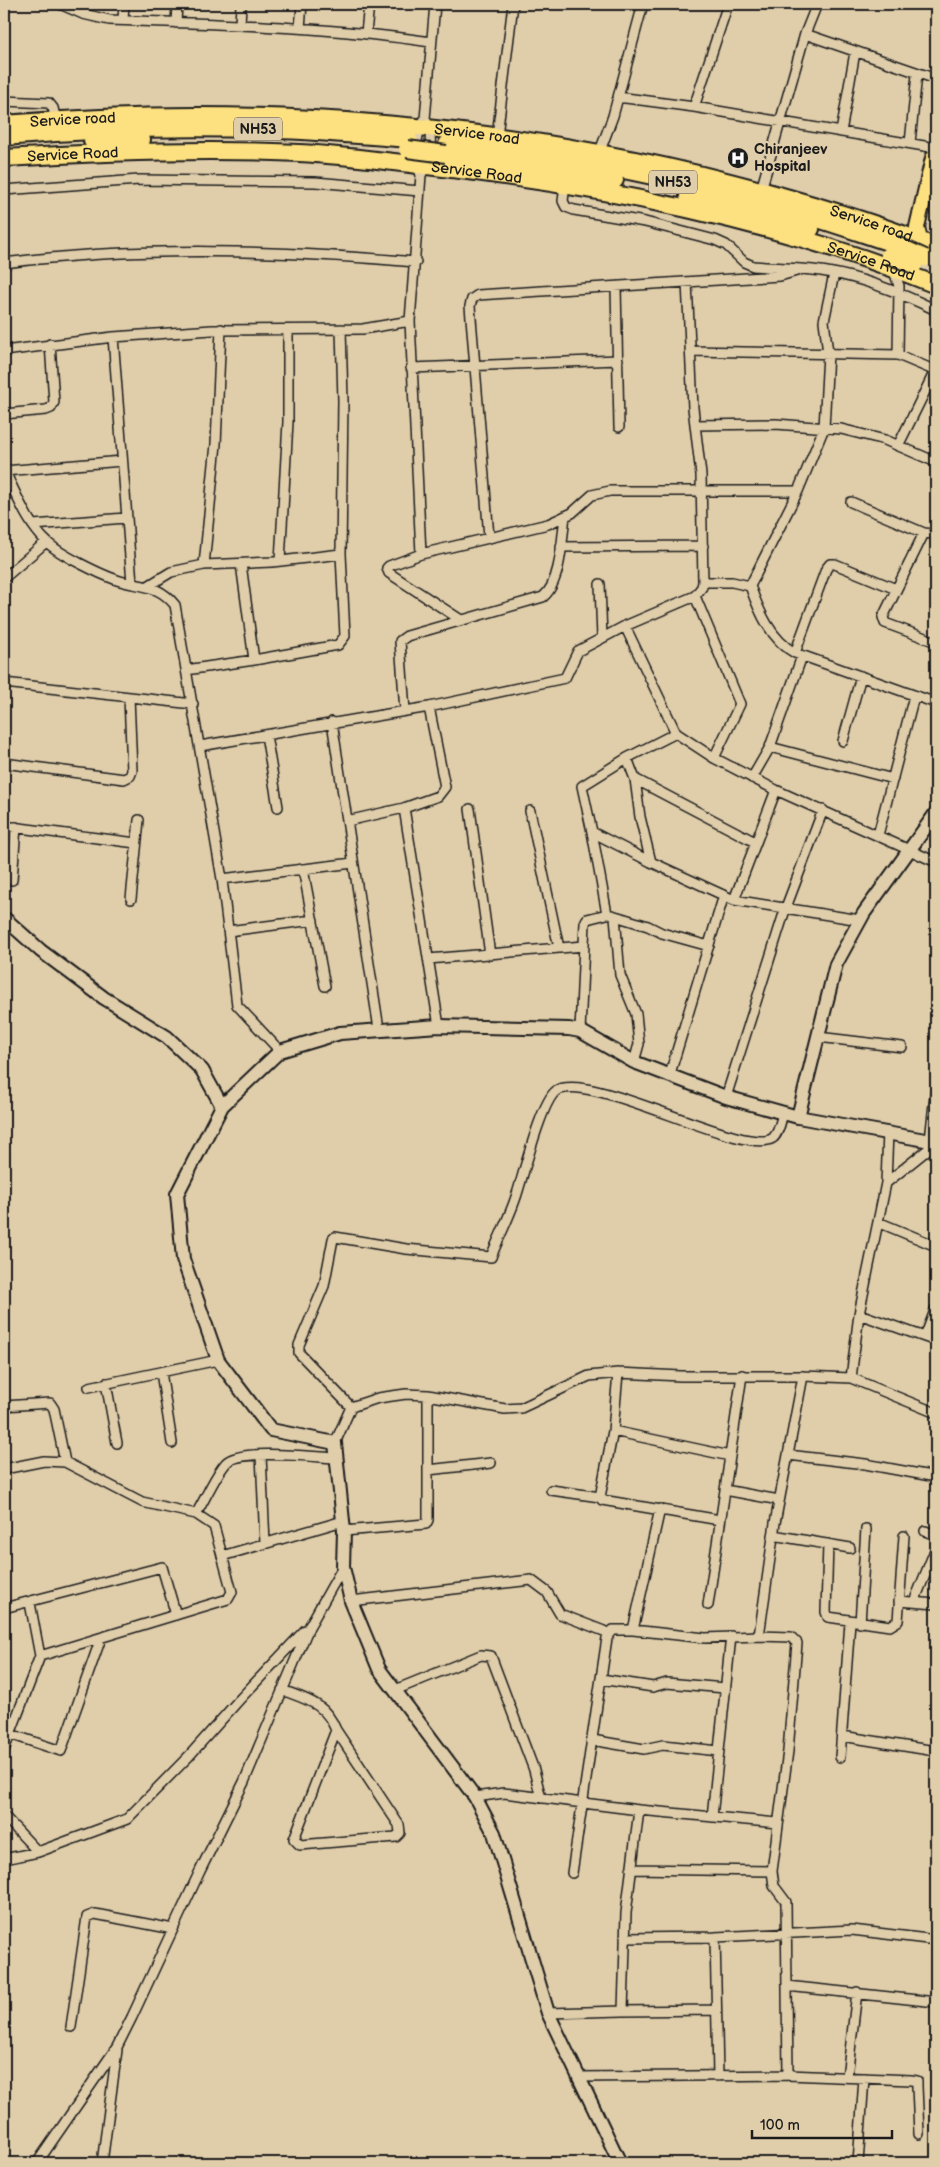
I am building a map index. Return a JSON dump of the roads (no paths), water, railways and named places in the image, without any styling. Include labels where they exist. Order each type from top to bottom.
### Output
[{"type":"highway","name":"Service road","points":[[4,124],[56,120],[207,115],[359,122],[418,132],[497,136],[600,151],[700,173],[813,204],[912,255]]},
{"type":"highway","name":"NH53","points":[[4,137],[115,129],[190,128],[418,132],[447,149],[659,189],[912,255],[936,274]]},
{"type":"highway","name":"NH53","points":[[4,148],[77,141],[181,139],[369,145],[418,132]]},
{"type":"highway","name":"Service Road","points":[[4,158],[112,152],[242,151],[332,155],[422,168],[492,172],[598,189],[666,203],[787,235],[912,255],[936,285]]},
{"type":"main road","points":[[912,255],[933,158],[936,154]]},
{"type":"street","points":[[60,4],[83,14],[123,20],[366,32],[432,42]]},
{"type":"street","points":[[123,20],[124,4]]},
{"type":"street","points":[[176,23],[177,4]]},
{"type":"street","points":[[240,25],[241,4]]},
{"type":"street","points":[[300,28],[302,4]]},
{"type":"street","points":[[366,32],[369,4]]},
{"type":"street","points":[[421,554],[410,321],[422,168],[418,132],[432,42],[435,4]]},
{"type":"street","points":[[497,136],[513,4]]},
{"type":"street","points":[[600,151],[618,97],[643,4]]},
{"type":"street","points":[[694,107],[728,4]]},
{"type":"street","points":[[761,190],[805,34],[817,4]]},
{"type":"street","points":[[805,34],[936,80]]},
{"type":"street","points":[[841,132],[856,52]]},
{"type":"street","points":[[910,143],[917,74]]},
{"type":"street","points":[[618,97],[694,107],[936,148]]},
{"type":"street","points":[[4,102],[49,103],[53,108],[56,120]]},
{"type":"street","points":[[4,190],[139,180],[315,182],[420,191]]},
{"type":"street","points":[[565,185],[563,201],[566,207],[574,210],[645,222],[715,240],[726,245],[744,262],[753,266],[834,274],[899,292],[936,310]]},
{"type":"street","points":[[4,263],[104,256],[217,252],[274,253],[416,262]]},
{"type":"street","points":[[898,355],[899,292],[912,255]]},
{"type":"street","points":[[489,537],[470,306],[472,299],[478,295],[780,276],[800,270]]},
{"type":"street","points":[[834,274],[824,321],[828,353],[824,428],[798,491],[750,586],[762,617],[787,649],[798,655],[936,704]]},
{"type":"street","points":[[200,746],[429,707],[565,678],[578,651],[625,626],[695,596],[702,587],[702,490],[695,424],[687,282]]},
{"type":"street","points":[[616,287],[619,428]]},
{"type":"street","points":[[4,351],[113,337],[221,330],[363,329],[410,321]]},
{"type":"street","points":[[186,670],[338,645],[342,642],[345,630],[341,554],[344,401],[341,329]]},
{"type":"street","points":[[204,565],[216,444],[221,330]]},
{"type":"street","points":[[280,562],[288,422],[288,330]]},
{"type":"street","points":[[113,337],[132,583]]},
{"type":"street","points":[[4,414],[52,408],[54,402],[50,344]]},
{"type":"street","points":[[690,351],[898,355],[936,371],[898,446]]},
{"type":"street","points":[[412,368],[618,360]]},
{"type":"street","points":[[695,424],[776,424],[841,429],[898,446],[936,462]]},
{"type":"street","points":[[122,461],[4,470],[33,525],[46,542],[60,552],[117,580],[148,586],[165,593],[175,605],[222,879],[237,1005],[280,1051]]},
{"type":"street","points":[[461,620],[389,572],[389,566],[421,554],[548,524],[565,516],[592,495],[610,491],[798,491]]},
{"type":"street","points":[[851,502],[924,533],[933,534],[936,530]]},
{"type":"street","points":[[405,711],[400,641],[407,636],[543,597],[551,591],[558,567],[565,516]]},
{"type":"street","points":[[33,525],[126,518]]},
{"type":"street","points":[[924,533],[896,589],[883,621],[936,642]]},
{"type":"street","points":[[4,578],[46,542]]},
{"type":"street","points":[[561,547],[703,546]]},
{"type":"street","points":[[148,586],[171,572],[204,565],[280,562],[341,554]]},
{"type":"street","points":[[241,564],[254,660]]},
{"type":"street","points":[[752,778],[770,747],[826,569],[830,564],[835,564],[896,589]]},
{"type":"street","points":[[702,582],[732,582],[750,586]]},
{"type":"street","points":[[600,584],[602,638]]},
{"type":"street","points":[[695,596],[740,704],[714,758]]},
{"type":"street","points":[[625,626],[676,733],[714,758],[776,790],[936,862]]},
{"type":"street","points":[[843,741],[861,676]]},
{"type":"street","points":[[4,683],[193,704]]},
{"type":"street","points":[[4,763],[124,779],[130,776],[132,771],[129,696]]},
{"type":"street","points":[[878,835],[914,696]]},
{"type":"street","points":[[347,821],[404,808],[438,796],[445,787],[429,707]]},
{"type":"street","points":[[332,722],[379,1029]]},
{"type":"street","points":[[634,1062],[639,1044],[636,1014],[620,975],[611,915],[582,786],[627,758],[676,733]]},
{"type":"street","points":[[266,735],[278,807]]},
{"type":"street","points":[[770,747],[893,779]]},
{"type":"street","points":[[627,758],[635,779],[640,817],[651,862]]},
{"type":"street","points":[[635,779],[755,842]]},
{"type":"street","points":[[734,900],[776,790]]},
{"type":"street","points":[[404,808],[439,1026]]},
{"type":"street","points":[[470,809],[490,955]]},
{"type":"street","points":[[726,1096],[785,910],[823,810]]},
{"type":"street","points":[[530,811],[559,948]]},
{"type":"street","points":[[798,1117],[836,964],[860,920],[935,816]]},
{"type":"street","points":[[131,900],[139,820]]},
{"type":"street","points":[[4,826],[136,843]]},
{"type":"street","points":[[12,880],[16,827]]},
{"type":"street","points":[[592,832],[651,862],[734,900],[785,910],[860,920]]},
{"type":"street","points":[[222,879],[353,863]]},
{"type":"street","points":[[303,869],[325,986]]},
{"type":"street","points":[[669,1077],[724,896]]},
{"type":"street","points":[[580,1031],[587,919],[611,915],[648,926],[662,934],[709,946]]},
{"type":"street","points":[[4,918],[41,951],[104,998],[167,1037],[202,1070],[222,1106]]},
{"type":"street","points":[[228,931],[313,920]]},
{"type":"street","points":[[428,959],[584,946]]},
{"type":"street","points":[[335,1443],[271,1430],[218,1360],[183,1259],[178,1194],[222,1106],[280,1051],[340,1033],[379,1029],[439,1026],[569,1029],[580,1031],[634,1062],[669,1077],[726,1096],[798,1117],[888,1132],[934,1142]]},
{"type":"street","points":[[818,1037],[902,1047]]},
{"type":"street","points":[[886,1183],[934,1142],[936,1086]]},
{"type":"street","points":[[351,1406],[299,1353],[299,1345],[324,1286],[333,1239],[335,1237],[406,1249],[491,1257],[516,1198],[546,1107],[551,1097],[560,1090],[568,1088],[607,1094],[730,1135],[760,1141],[772,1138],[776,1134],[783,1113]]},
{"type":"street","points":[[851,1378],[859,1314],[886,1183],[888,1132]]},
{"type":"street","points":[[878,1222],[936,1246]]},
{"type":"street","points":[[925,1337],[936,1308]]},
{"type":"street","points":[[859,1314],[936,1342]]},
{"type":"street","points":[[89,1387],[218,1360]]},
{"type":"street","points":[[160,1372],[172,1443]]},
{"type":"street","points":[[351,1406],[378,1398],[406,1394],[428,1395],[505,1408],[521,1408],[589,1376],[618,1373],[851,1378],[936,1413]]},
{"type":"street","points":[[600,1497],[613,1431],[618,1373]]},
{"type":"street","points":[[708,1605],[742,1376]]},
{"type":"street","points":[[758,1636],[779,1500],[803,1376]]},
{"type":"street","points":[[106,1383],[117,1443]]},
{"type":"street","points":[[222,1556],[265,1543],[344,1526],[426,1524],[428,1520],[428,1395]]},
{"type":"street","points":[[4,1406],[50,1403],[54,1408],[65,1462]]},
{"type":"street","points":[[351,1406],[335,1443],[344,1526],[343,1567],[351,1601],[378,1669],[475,1797],[494,1833],[548,2013],[620,2163]]},
{"type":"street","points":[[613,1431],[730,1456]]},
{"type":"street","points":[[261,1455],[265,1543]]},
{"type":"street","points":[[788,1455],[865,1464],[936,1477]]},
{"type":"street","points":[[196,1514],[226,1462],[236,1456],[336,1458]]},
{"type":"street","points":[[4,1469],[44,1460],[65,1462],[142,1502],[196,1514],[214,1526],[232,1592],[228,1599],[40,1656]]},
{"type":"street","points":[[428,1470],[491,1462]]},
{"type":"street","points":[[551,1490],[600,1497],[602,1500],[720,1520]]},
{"type":"street","points":[[725,1490],[779,1500]]},
{"type":"street","points":[[633,1630],[660,1509]]},
{"type":"street","points":[[840,1757],[866,1529]]},
{"type":"street","points":[[925,1531],[936,1535]]},
{"type":"street","points":[[773,1535],[850,1548]]},
{"type":"street","points":[[828,1544],[826,1612],[828,1618],[894,1625],[898,1622],[904,1536]]},
{"type":"street","points":[[914,1602],[936,1548]]},
{"type":"street","points":[[4,1608],[30,1603],[162,1567],[176,1615]]},
{"type":"street","points":[[37,2163],[117,2047],[244,1782],[309,1626],[343,1567]]},
{"type":"street","points":[[351,1601],[532,1580],[547,1592],[560,1614],[609,1633]]},
{"type":"street","points":[[899,1601],[936,1604]]},
{"type":"street","points":[[4,1750],[40,1656],[30,1603]]},
{"type":"street","points":[[4,1859],[38,1852],[127,1819],[189,1756],[309,1626]]},
{"type":"street","points":[[609,1633],[613,1630],[633,1630],[705,1638],[731,1636],[790,1637],[797,1643],[788,1751],[772,1872],[774,1886],[786,1902],[788,2075]]},
{"type":"street","points":[[572,1873],[609,1633]]},
{"type":"street","points":[[712,1817],[731,1636]]},
{"type":"street","points":[[10,1734],[61,1751],[101,1638]]},
{"type":"street","points":[[395,1690],[480,1655],[491,1656],[534,1770],[540,1798]]},
{"type":"street","points":[[602,1679],[653,1687],[668,1683],[725,1688]]},
{"type":"street","points":[[282,1690],[323,1708],[330,1716],[336,1730],[399,1825],[400,1833],[396,1837],[300,1845],[294,1839],[336,1730]]},
{"type":"street","points":[[842,1736],[929,1750]]},
{"type":"street","points":[[592,1740],[644,1749],[663,1745],[719,1751]]},
{"type":"street","points":[[475,1797],[504,1793],[582,1804],[777,1823]]},
{"type":"street","points":[[623,2011],[625,1938],[631,1869],[639,1810]]},
{"type":"street","points":[[4,1816],[38,1852]]},
{"type":"street","points":[[631,1869],[772,1872]]},
{"type":"street","points":[[71,2027],[87,1918],[96,1914],[173,1928]]},
{"type":"street","points":[[625,1938],[715,1937],[852,1930],[936,1940]]},
{"type":"street","points":[[715,1937],[718,2076]]},
{"type":"street","points":[[787,1986],[857,1992],[936,2002]]},
{"type":"street","points":[[847,2077],[857,1992]]},
{"type":"street","points":[[548,2013],[716,2010]]},
{"type":"street","points":[[102,2163],[117,2047]]},
{"type":"street","points":[[579,2077],[788,2075],[917,2082],[919,2134]]},
{"type":"street","points":[[858,2163],[864,2078]]},
{"type":"place","name":"Chiranjeev Hospital","points":[[738,158]]}]
